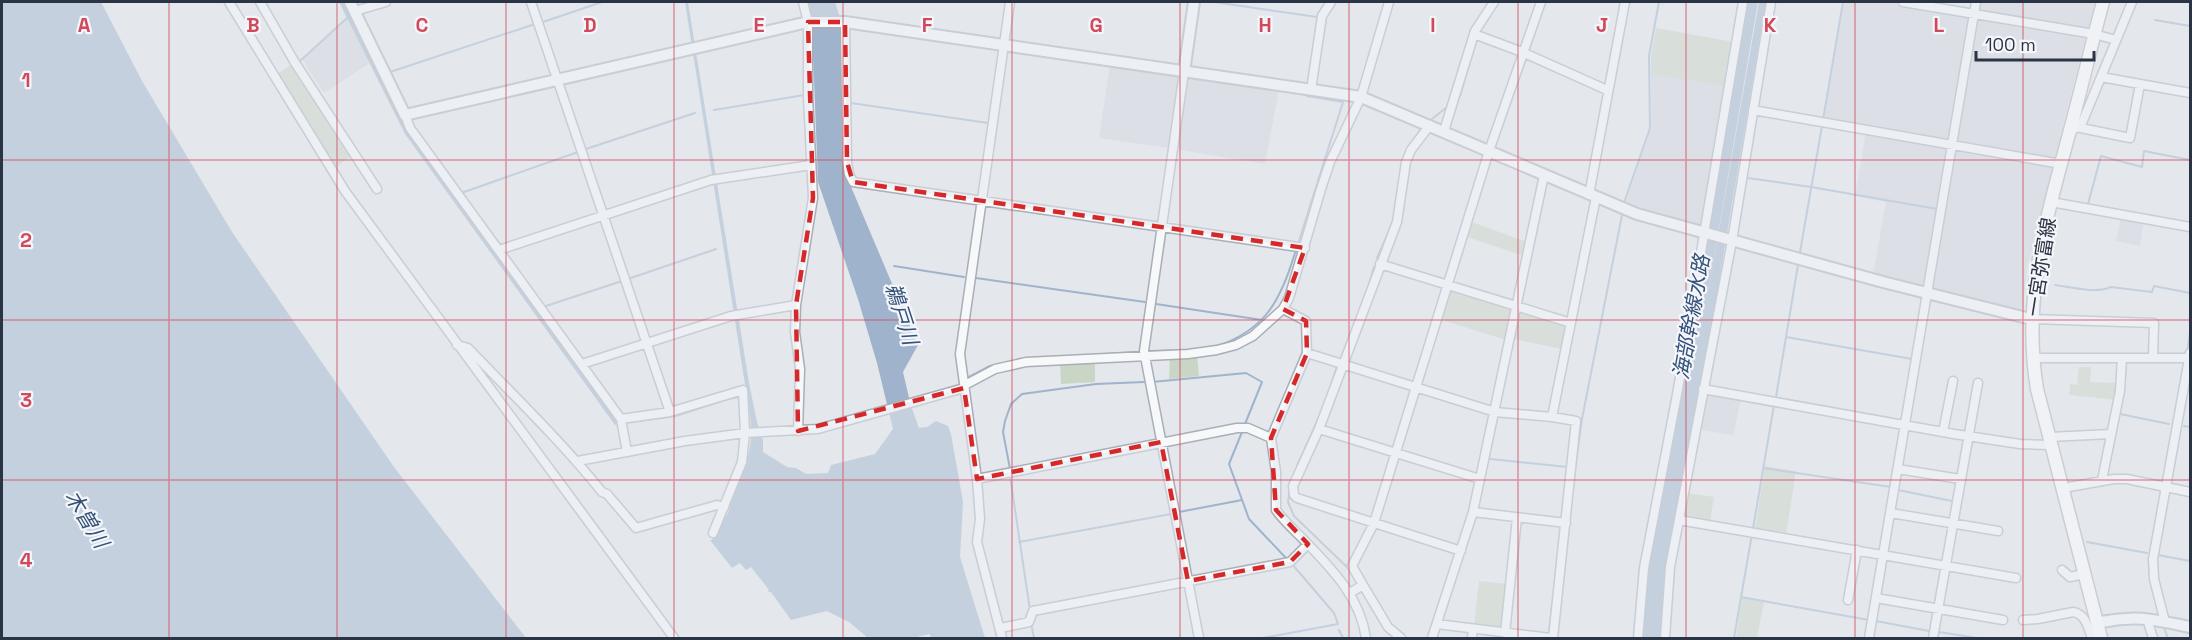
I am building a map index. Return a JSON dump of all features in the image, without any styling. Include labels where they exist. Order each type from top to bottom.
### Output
[{"type":"main road","name":"一宮弥富線","points":[[2101,639],[2037,389],[2032,358],[2031,319],[2038,261],[2051,202],[2073,130],[2103,2]]},
{"type":"street","points":[[229,2],[345,191],[674,639]]},
{"type":"street","points":[[260,2],[294,61],[377,189]]},
{"type":"street","points":[[386,2],[352,6],[410,128],[582,364],[621,423],[627,452]]},
{"type":"street","points":[[531,2],[670,412]]},
{"type":"street","points":[[798,431],[800,369],[795,332],[796,304],[812,213],[809,22],[803,2]]},
{"type":"street","points":[[1002,639],[977,542],[980,519],[977,479],[960,354],[1010,2]]},
{"type":"street","points":[[1194,2],[1144,351],[1198,639]]},
{"type":"street","points":[[1311,90],[1322,16],[1331,2]]},
{"type":"street","points":[[578,461],[746,433],[819,429],[964,386],[1009,364],[1217,350],[1236,345],[1265,327],[1289,298],[1330,162],[1361,97],[1389,2]]},
{"type":"street","points":[[1444,131],[1474,34],[1494,2]]},
{"type":"street","points":[[1401,639],[1388,627],[1352,566],[1374,523],[1488,151],[1541,2]]},
{"type":"street","points":[[1552,417],[1571,323],[1607,90],[1625,2]]},
{"type":"street","points":[[1638,639],[1644,568],[1678,389],[1743,2]]},
{"type":"street","points":[[1665,639],[1670,567],[1731,241],[1771,2]]},
{"type":"street","points":[[1903,2],[2094,34],[2116,40]]},
{"type":"street","points":[[1869,639],[1976,2]]},
{"type":"street","points":[[2073,130],[2082,123],[2132,2]]},
{"type":"street","points":[[405,115],[809,22],[845,22],[1361,97],[1592,196],[1638,214],[1704,234],[2031,319],[2154,323],[2153,358]]},
{"type":"street","points":[[845,22],[847,162],[853,182],[1305,248]]},
{"type":"street","points":[[1474,34],[1522,52],[1607,90]]},
{"type":"street","points":[[2101,77],[2190,93]]},
{"type":"street","points":[[2073,130],[2130,138],[2140,84]]},
{"type":"street","points":[[1753,110],[2061,164]]},
{"type":"street","points":[[1430,125],[1406,162],[1397,222],[1319,429],[1293,486],[1293,495],[1461,551]]},
{"type":"street","points":[[499,250],[715,180],[811,165]]},
{"type":"street","points":[[1432,639],[1473,512],[1544,175]]},
{"type":"street","points":[[2051,202],[2190,227]]},
{"type":"street","points":[[1380,264],[1571,323]]},
{"type":"street","points":[[582,364],[736,315],[796,304]]},
{"type":"street","points":[[1282,309],[1306,321],[1307,353],[1271,438],[1276,472],[1276,510],[1326,561],[1350,592],[1364,625],[1366,639]]},
{"type":"street","points":[[457,345],[468,348],[541,421],[636,528],[717,505],[724,507]]},
{"type":"street","points":[[1307,353],[1495,412],[1576,421],[1552,639],[1437,624]]},
{"type":"street","points":[[2032,358],[2190,357],[2153,559],[2154,579],[2165,622]]},
{"type":"street","points":[[2102,480],[2120,391],[2122,358]]},
{"type":"street","points":[[1943,432],[1953,381]]},
{"type":"street","points":[[1933,639],[1978,383]]},
{"type":"street","points":[[1704,389],[2020,444],[2111,434]]},
{"type":"street","points":[[621,423],[670,412],[743,390],[746,433],[742,462],[713,533]]},
{"type":"street","points":[[977,479],[1244,427],[1271,438]]},
{"type":"street","points":[[1319,429],[1480,479]]},
{"type":"street","points":[[1899,469],[1960,479]]},
{"type":"street","points":[[2063,488],[2102,480],[2127,479],[2190,492]]},
{"type":"street","points":[[1473,512],[1566,523]]},
{"type":"street","points":[[1891,513],[1998,531]]},
{"type":"street","points":[[1505,633],[1517,518]]},
{"type":"street","points":[[1679,520],[2016,578]]},
{"type":"street","points":[[1001,628],[1029,622],[1033,611],[1290,562],[1308,544]]},
{"type":"street","points":[[1848,600],[1857,550]]},
{"type":"street","points":[[2062,570],[2070,577],[2084,574]]},
{"type":"street","points":[[1350,592],[1364,585]]},
{"type":"street","points":[[1876,598],[2003,620]]},
{"type":"street","points":[[2023,620],[2079,612],[2085,619],[2092,639]]},
{"type":"street","points":[[2097,621],[2107,622],[2124,618],[2147,619],[2190,627]]},
{"type":"street","points":[[2147,619],[2153,639]]},
{"type":"street","points":[[1472,639],[1473,629]]},
{"type":"highlighted area","points":[[808,22],[845,22],[847,162],[853,182],[1305,248],[1283,309],[1306,321],[1307,353],[1271,438],[1276,510],[1308,544],[1290,562],[1188,581],[1161,442],[977,479],[964,388],[798,431],[796,305],[813,198]]},
{"type":"shaded area","points":[[1844,2],[1887,2],[1966,15],[1969,20],[1946,142],[1824,120]]},
{"type":"shaded area","points":[[1978,2],[2095,2],[2087,32],[1976,13]]},
{"type":"shaded area","points":[[347,18],[370,63],[324,93],[302,59]]},
{"type":"shaded area","points":[[1976,18],[2086,36],[2054,161],[1954,144]]},
{"type":"shaded area","points":[[1110,65],[1180,75],[1170,148],[1099,138]]},
{"type":"shaded area","points":[[1651,74],[1726,87],[1703,226],[1700,229],[1625,205],[1651,128]]},
{"type":"shaded area","points":[[1194,76],[1279,89],[1265,164],[1175,149],[1187,80]]},
{"type":"shaded area","points":[[1866,132],[1948,148],[1925,287],[1922,289],[1873,275],[1886,202],[1855,196]]},
{"type":"shaded area","points":[[1954,149],[2054,164],[2027,268],[2023,307],[2018,310],[1931,289]]},
{"type":"shaded area","points":[[2121,217],[2144,221],[2140,246],[2116,241]]},
{"type":"shaded area","points":[[1710,393],[1741,399],[1733,435],[1701,430],[1707,395]]},
{"type":"green space","points":[[1656,28],[1734,42],[1726,87],[1651,74],[1651,56]]},
{"type":"green space","points":[[294,63],[353,155],[336,167],[277,74]]},
{"type":"green space","points":[[1469,221],[1527,242],[1524,256],[1464,236]]},
{"type":"green space","points":[[1447,289],[1510,307],[1512,310],[1506,340],[1439,319]]},
{"type":"green space","points":[[1521,310],[1566,324],[1562,349],[1513,339],[1518,312]]},
{"type":"green space","points":[[1197,355],[1199,376],[1169,379],[1170,357]]},
{"type":"green space","points":[[1060,362],[1095,362],[1095,382],[1061,384]]},
{"type":"green space","points":[[2079,367],[2091,367],[2090,382],[2117,383],[2116,400],[2069,395],[2070,384],[2077,385]]},
{"type":"green space","points":[[1765,466],[1796,471],[1786,535],[1755,530]]},
{"type":"green space","points":[[1687,493],[1714,497],[1710,522],[1683,518]]},
{"type":"green space","points":[[1479,581],[1508,584],[1504,627],[1499,630],[1474,626]]},
{"type":"green space","points":[[1742,598],[1764,602],[1757,638],[1736,638]]},
{"type":"water","name":"木曽川","points":[[2,2],[101,2],[142,81],[232,232],[394,467],[526,638],[2,638]]},
{"type":"water","name":"鵜戸川","points":[[339,2],[343,2],[409,134],[617,421],[746,391],[685,2],[688,2],[749,383],[763,440],[763,452],[787,467],[796,468],[806,474],[828,473],[831,465],[875,454],[893,429],[858,299],[818,182],[812,29],[805,2],[835,2],[843,27],[846,175],[918,345],[903,372],[919,428],[927,427],[936,421],[948,426],[951,434],[963,502],[960,557],[985,638],[932,638],[929,634],[913,638],[868,638],[849,622],[827,611],[791,620],[751,567],[746,570],[740,563],[732,568],[710,540],[712,540],[722,515],[727,515],[730,507],[728,503],[732,499],[751,444],[747,397],[728,400],[676,417],[615,425],[405,134]]},
{"type":"water","points":[[1748,2],[1758,2],[1703,321],[1759,2],[1766,2],[1700,394],[1670,546],[1660,638],[1641,638],[1647,569]]},
{"type":"waterway","points":[[540,23],[602,2]]},
{"type":"waterway","points":[[1214,2],[1317,17]]},
{"type":"waterway","points":[[1315,35],[1318,14],[1326,2]]},
{"type":"waterway","points":[[1624,203],[1650,128],[1649,56],[1659,2]]},
{"type":"waterway","points":[[1823,120],[1843,2]]},
{"type":"waterway","points":[[1486,22],[1495,7]]},
{"type":"waterway","points":[[300,61],[347,18]]},
{"type":"waterway","points":[[2155,20],[2190,26]]},
{"type":"waterway","points":[[390,72],[535,24]]},
{"type":"waterway","points":[[1460,96],[1474,47]]},
{"type":"waterway","points":[[714,110],[804,95]]},
{"type":"waterway","points":[[1299,241],[1343,102],[1307,96]]},
{"type":"waterway","points":[[851,103],[988,123]]},
{"type":"waterway","points":[[1432,119],[1447,107]]},
{"type":"waterway","points":[[586,149],[695,113]]},
{"type":"waterway","points":[[1800,252],[1822,126]]},
{"type":"waterway","points":[[1409,146],[1421,129]]},
{"type":"waterway","points":[[2088,204],[2101,156],[2142,167],[2144,151],[2190,160]]},
{"type":"waterway","points":[[464,192],[578,152]]},
{"type":"waterway","points":[[1397,195],[1402,162]]},
{"type":"waterway","points":[[1748,178],[1937,209]]},
{"type":"waterway","points":[[1575,468],[1582,419],[1622,215]]},
{"type":"waterway","points":[[1377,258],[1393,222]]},
{"type":"waterway","points":[[628,279],[716,249]]},
{"type":"waterway","points":[[1217,346],[1234,339],[1260,322],[1284,285],[1295,253]]},
{"type":"waterway","points":[[1776,397],[1798,265]]},
{"type":"waterway","points":[[894,266],[964,277]]},
{"type":"waterway","points":[[1369,284],[1374,267]]},
{"type":"waterway","points":[[976,278],[1145,302]]},
{"type":"waterway","points":[[546,306],[622,281]]},
{"type":"waterway","points":[[2055,285],[2091,290],[2111,287],[2152,292],[2154,286],[2190,293]]},
{"type":"waterway","points":[[1156,304],[1262,320]]},
{"type":"waterway","points":[[2187,352],[2190,332]]},
{"type":"waterway","points":[[1786,337],[1912,359]]},
{"type":"waterway","points":[[1341,358],[1348,341]]},
{"type":"waterway","points":[[1150,351],[1190,350]]},
{"type":"waterway","points":[[1091,355],[1136,352]]},
{"type":"waterway","points":[[969,377],[990,366],[1023,359]]},
{"type":"waterway","points":[[1330,389],[1337,366]]},
{"type":"waterway","points":[[1152,382],[1246,373],[1262,382],[1245,424]]},
{"type":"waterway","points":[[1010,469],[1003,432],[1011,404],[1022,394],[1096,384],[1144,382]]},
{"type":"waterway","points":[[1753,529],[1774,405]]},
{"type":"waterway","points":[[2120,414],[2169,424]]},
{"type":"waterway","points":[[1297,466],[1319,417]]},
{"type":"waterway","points":[[2184,426],[2190,427]]},
{"type":"waterway","points":[[1242,432],[1229,464],[1249,519],[1287,559]]},
{"type":"waterway","points":[[1490,459],[1568,467]]},
{"type":"waterway","points":[[1763,468],[1891,487]]},
{"type":"waterway","points":[[1010,476],[1030,610]]},
{"type":"waterway","points":[[1290,489],[1288,502],[1294,516],[1349,569]]},
{"type":"waterway","points":[[1898,490],[1952,501]]},
{"type":"waterway","points":[[1179,512],[1242,500]]},
{"type":"waterway","points":[[1019,542],[1171,514]]},
{"type":"waterway","points":[[1734,638],[1752,534]]},
{"type":"waterway","points":[[2087,542],[2147,553]]},
{"type":"waterway","points":[[2158,555],[2190,561]]},
{"type":"waterway","points":[[1263,638],[1338,624],[1334,613],[1292,564]]},
{"type":"waterway","points":[[1741,597],[1869,620]]},
{"type":"waterway","points":[[1549,635],[1552,605]]},
{"type":"waterway","points":[[1876,621],[1929,631]]},
{"type":"waterway","points":[[1031,623],[1034,638]]},
{"type":"waterway","points":[[2164,628],[2168,638]]},
{"type":"waterway","points":[[1339,630],[1343,638]]},
{"type":"waterway","points":[[1939,632],[1977,638]]},
{"type":"water label","name":"海部幹線水路","points":[[1691,317]]}]
